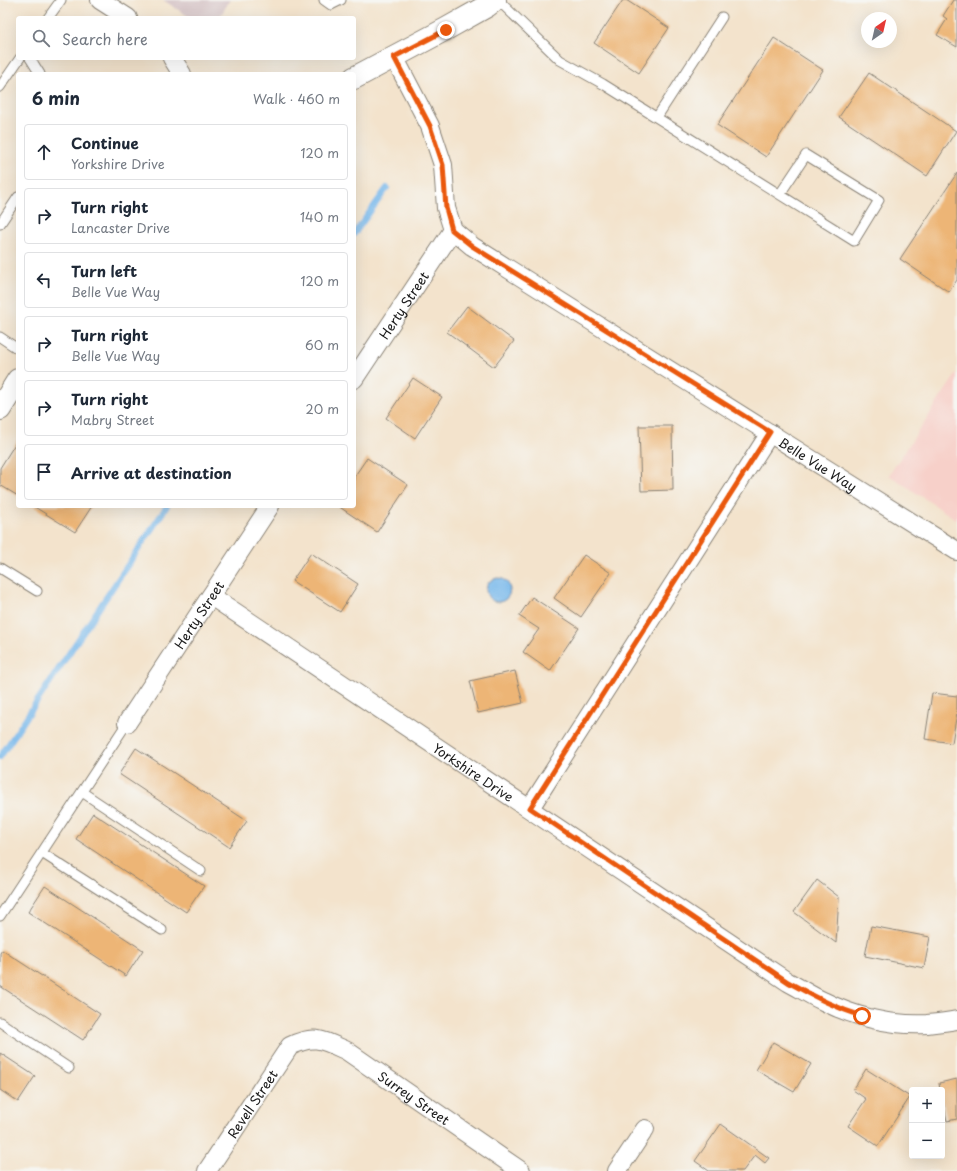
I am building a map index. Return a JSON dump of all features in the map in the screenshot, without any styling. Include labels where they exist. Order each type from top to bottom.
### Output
[{"type":"street","points":[[100,0],[125,16]]},
{"type":"street","points":[[356,77],[446,30],[496,0]]},
{"type":"street","points":[[394,57],[430,126],[443,165],[446,208],[452,230]]},
{"type":"street","points":[[173,60],[181,72]]},
{"type":"street","name":"Herty Street","points":[[356,376],[452,230]]},
{"type":"street","name":"Belle Vue Way","points":[[452,230],[479,250],[957,551]]},
{"type":"street","points":[[0,409],[16,383]]},
{"type":"street","points":[[530,808],[770,432]]},
{"type":"street","name":"Herty Street","points":[[127,723],[269,508]]},
{"type":"street","name":"Yorkshire Drive","points":[[211,596],[788,982],[840,1009],[888,1022],[927,1024],[957,1020]]},
{"type":"street","name":"Surrey Street","points":[[301,1041],[321,1039],[348,1051],[521,1171]]},
{"type":"street","name":"Revell Street","points":[[207,1171],[290,1046],[301,1041]]},
{"type":"street","points":[[616,1171],[645,1129]]},
{"type":"lane","points":[[49,16],[60,0]]},
{"type":"lane","points":[[324,0],[331,5],[341,0]]},
{"type":"lane","points":[[496,0],[560,60],[603,84],[854,241],[880,200],[806,155],[780,194]]},
{"type":"lane","points":[[657,118],[722,17]]},
{"type":"lane","points":[[0,87],[19,60]]},
{"type":"lane","points":[[31,60],[39,72]]},
{"type":"lane","points":[[0,224],[16,200]]},
{"type":"lane","points":[[0,337],[16,348]]},
{"type":"lane","points":[[0,568],[37,591]]},
{"type":"lane","points":[[0,916],[127,723]]},
{"type":"lane","points":[[82,792],[201,871]]},
{"type":"lane","points":[[42,853],[162,930]]},
{"type":"lane","points":[[0,1022],[69,1068]]},
{"type":"shaded area","points":[[163,0],[230,0],[220,16],[188,16]]},
{"type":"shaded area","points":[[957,373],[957,520],[889,475]]},
{"type":"water","points":[[498,578],[503,579],[509,585],[509,595],[503,601],[498,602],[493,601],[487,595],[486,590],[487,585],[493,579]]},
{"type":"building","points":[[623,0],[626,0],[669,28],[639,73],[594,43]]},
{"type":"building","points":[[953,0],[957,0],[957,47],[937,35],[947,19],[943,16]]},
{"type":"building","points":[[774,38],[823,70],[766,157],[717,125]]},
{"type":"building","points":[[869,73],[956,131],[927,176],[839,117]]},
{"type":"building","points":[[957,173],[957,280],[949,292],[900,259]]},
{"type":"building","points":[[467,306],[514,341],[494,367],[447,332]]},
{"type":"building","points":[[413,378],[442,397],[415,438],[386,418]]},
{"type":"building","points":[[639,426],[672,426],[673,490],[641,491]]},
{"type":"building","points":[[16,442],[16,495],[0,485],[0,468]]},
{"type":"building","points":[[367,458],[408,485],[377,532],[341,508],[356,508],[356,474]]},
{"type":"building","points":[[36,508],[91,508],[75,532]]},
{"type":"building","points":[[311,553],[358,584],[340,612],[292,581]]},
{"type":"building","points":[[584,555],[611,573],[581,617],[554,598]]},
{"type":"building","points":[[532,597],[579,628],[550,671],[523,652],[539,629],[519,616]]},
{"type":"building","points":[[515,671],[523,703],[478,713],[470,681]]},
{"type":"building","points":[[932,693],[957,696],[957,712],[952,743],[925,739]]},
{"type":"building","points":[[136,748],[247,821],[229,847],[119,774]]},
{"type":"building","points":[[93,813],[204,886],[186,912],[76,839]]},
{"type":"building","points":[[817,880],[839,897],[836,943],[794,912]]},
{"type":"building","points":[[45,886],[143,950],[126,976],[28,912]]},
{"type":"building","points":[[871,926],[930,937],[924,968],[865,956]]},
{"type":"building","points":[[2,950],[100,1014],[83,1040],[0,986],[0,953]]},
{"type":"building","points":[[773,1042],[811,1064],[794,1092],[756,1070]]},
{"type":"building","points":[[0,1053],[35,1076],[18,1102],[0,1090]]},
{"type":"building","points":[[866,1069],[909,1096],[878,1146],[848,1126],[866,1099],[853,1090]]},
{"type":"building","points":[[957,1079],[957,1119],[947,1121],[945,1111],[945,1087],[940,1087],[939,1083]]},
{"type":"building","points":[[721,1124],[769,1158],[765,1163],[755,1155],[743,1171],[709,1171],[695,1161]]},
{"type":"waterway","points":[[356,231],[387,188]]},
{"type":"waterway","points":[[0,757],[166,508]]},
{"type":"route","points":[[446,30],[394,57],[430,126],[443,165],[446,208],[452,230],[472,246],[770,432],[530,808],[788,982],[840,1009],[862,1016]]}]
